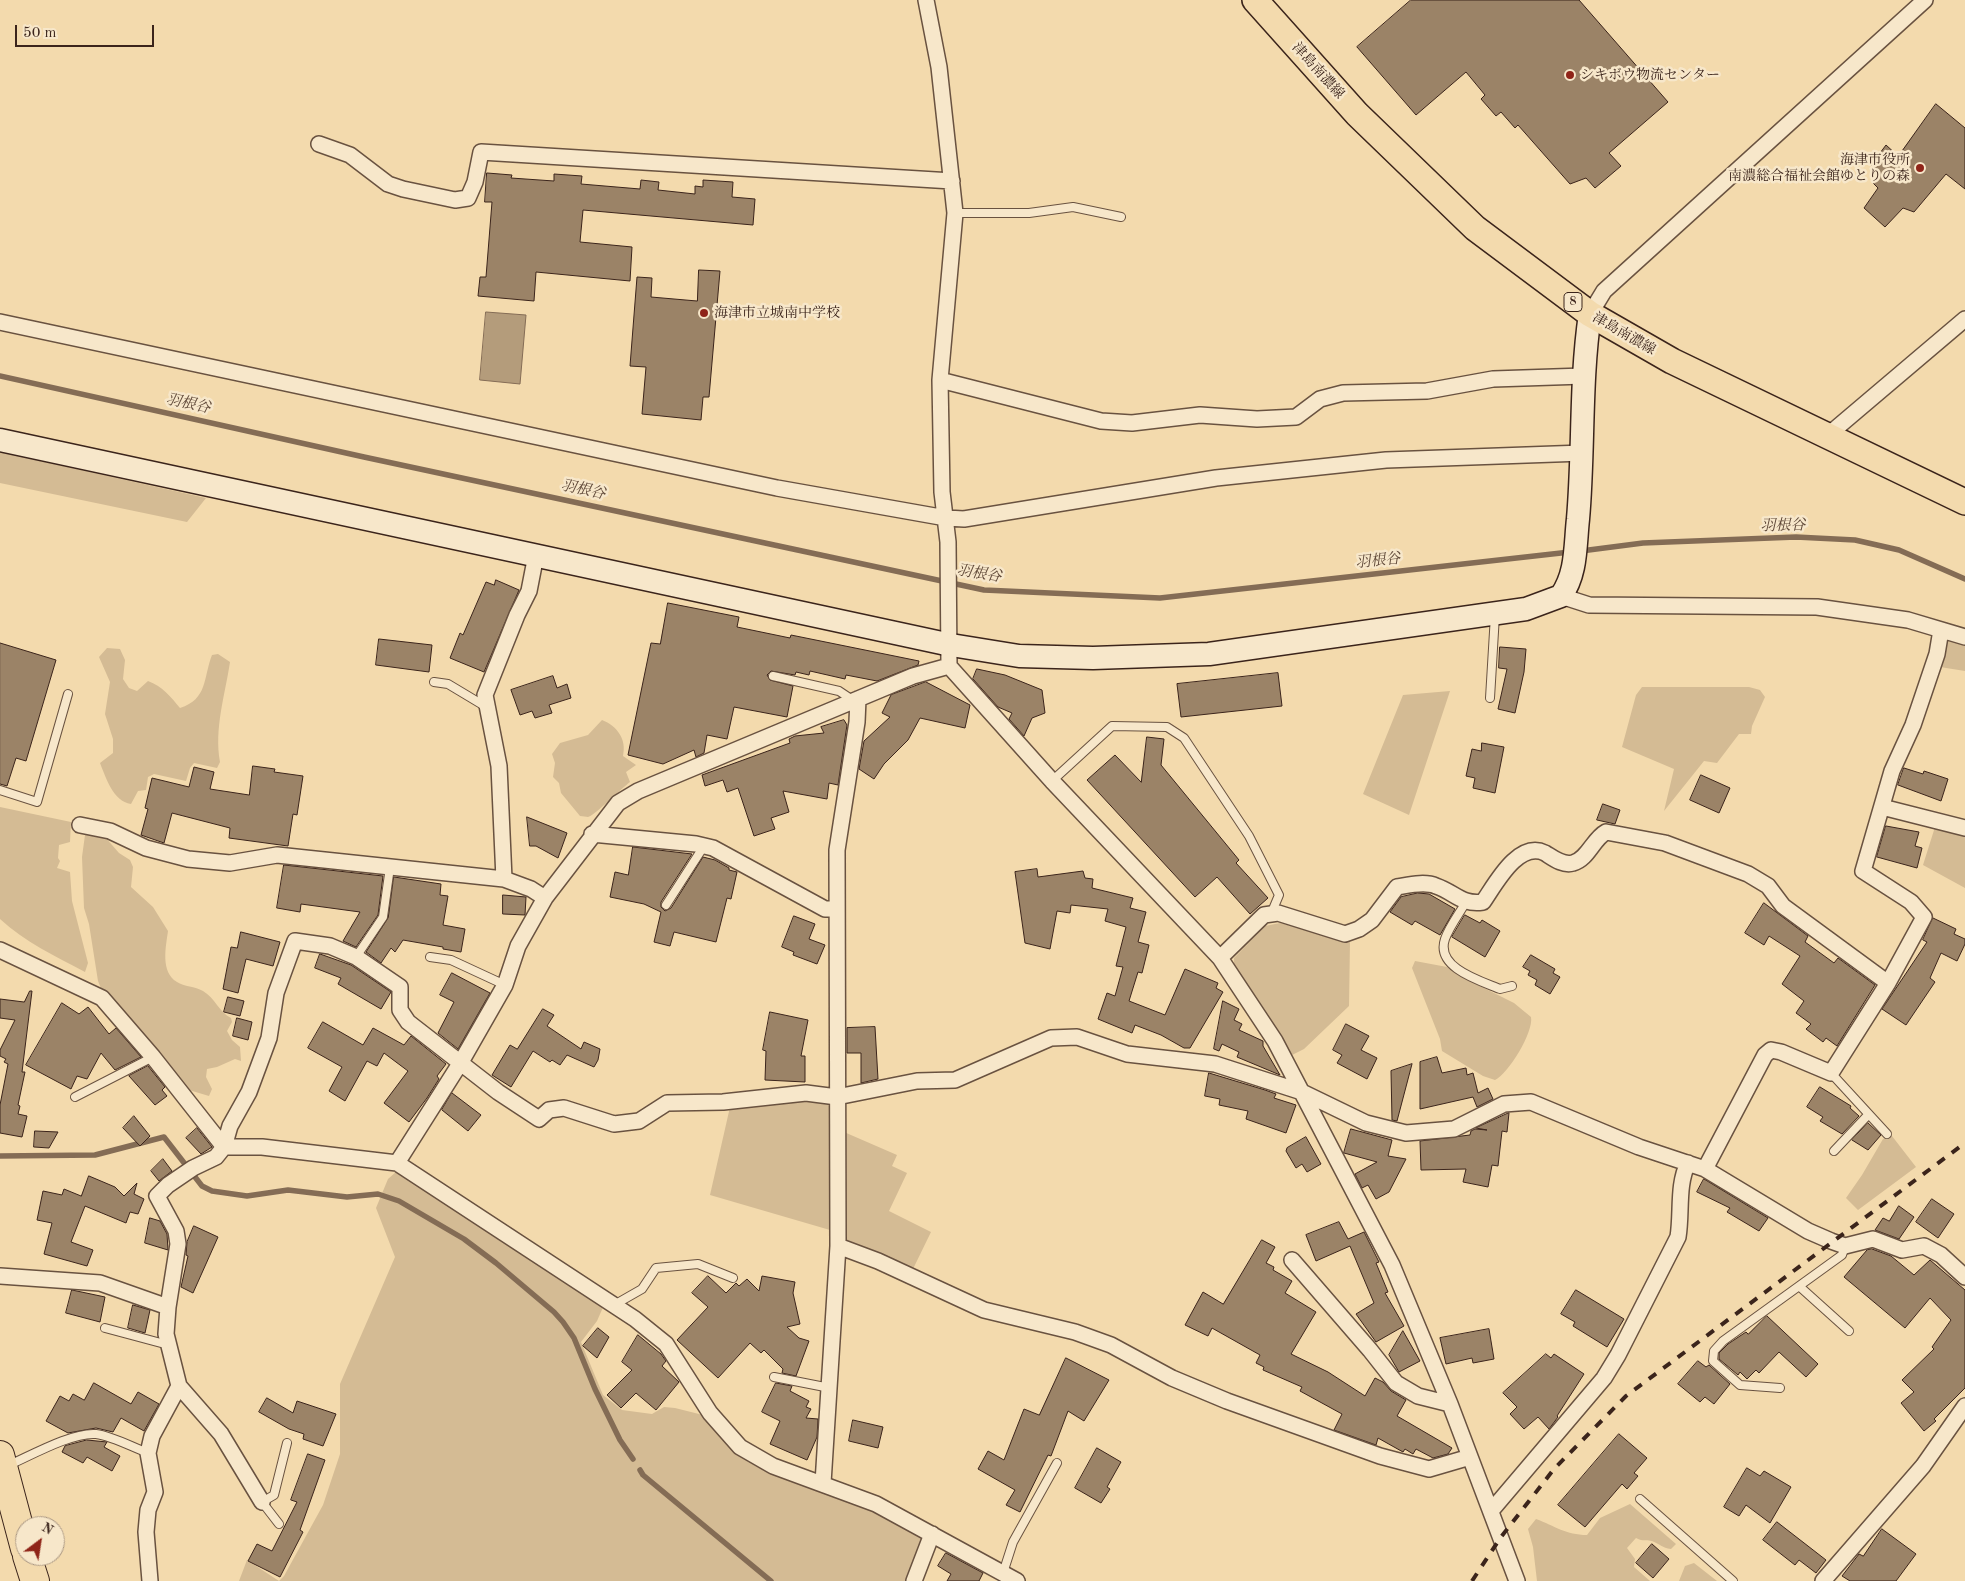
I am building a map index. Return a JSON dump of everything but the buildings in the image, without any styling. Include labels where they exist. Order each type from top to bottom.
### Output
[{"type":"highway","points":[[2,1461],[16,1516]]},
{"type":"highway","points":[[30,1566],[35,1581]]},
{"type":"main road","name":"津島南濃線","points":[[1255,0],[1357,114],[1475,228],[1590,314],[1672,361],[1965,502]]},
{"type":"street","points":[[926,0],[939,67],[956,213],[940,380],[942,492],[948,542],[950,647],[1052,781],[1220,958],[1275,1041],[1392,1266],[1450,1404],[1517,1581]]},
{"type":"street","points":[[1561,596],[1572,576],[1581,483],[1584,376],[1590,314],[1604,291],[1925,0]]},
{"type":"street","points":[[319,144],[350,155],[388,184],[455,200],[468,198],[475,182],[481,152],[952,181]]},
{"type":"street","points":[[1827,436],[1965,319]]},
{"type":"street","points":[[0,322],[777,488],[946,518],[964,519],[1216,478],[1386,460],[1583,453]]},
{"type":"street","points":[[940,380],[1101,421],[1132,423],[1200,415],[1257,419],[1296,417],[1320,399],[1343,393],[1427,391],[1493,379],[1584,376]]},
{"type":"street","points":[[0,440],[536,555],[950,647],[1019,656],[1093,658],[1209,654],[1496,614],[1526,609],[1561,596],[1589,605],[1817,607],[1908,620],[1965,637]]},
{"type":"street","points":[[504,879],[499,766],[485,696],[517,615],[529,591],[536,555]]},
{"type":"street","points":[[1705,1168],[1765,1055],[1771,1050],[1781,1052],[1831,1073],[1888,983],[1924,917],[1911,902],[1863,871],[1892,771],[1913,725],[1934,663],[1942,630]]},
{"type":"street","points":[[397,1163],[461,1062],[505,985],[518,946],[544,898],[618,803],[638,791],[913,676],[950,647]]},
{"type":"street","points":[[823,1483],[838,1246],[837,850],[857,722],[856,700]]},
{"type":"street","points":[[1882,807],[1965,828]]},
{"type":"street","points":[[80,825],[110,831],[146,848],[188,860],[230,862],[277,856],[504,879],[531,889],[544,898]]},
{"type":"street","points":[[1220,958],[1264,915],[1278,914],[1345,934],[1359,929],[1372,920],[1397,888],[1415,884],[1435,885],[1470,904],[1483,902],[1511,862],[1528,852],[1541,852],[1566,864],[1575,863],[1582,858],[1599,836],[1606,832],[1665,843],[1748,874],[1768,886],[1783,906],[1888,983]]},
{"type":"street","points":[[592,834],[704,846],[731,856],[825,909],[837,909]]},
{"type":"street","points":[[262,1502],[221,1434],[179,1386],[168,1340],[168,1307],[178,1244],[176,1231],[158,1196],[168,1185],[188,1171],[216,1157],[224,1148],[230,1126],[249,1092],[269,1038],[276,993],[296,941],[330,946],[356,957],[400,987],[400,1010],[408,1022],[498,1092],[539,1119],[549,1110],[564,1108],[614,1124],[639,1121],[667,1103],[723,1102],[806,1093],[837,1096],[917,1081],[955,1080],[1051,1038],[1077,1037],[1127,1054],[1215,1064],[1302,1092],[1366,1123],[1406,1133],[1454,1129],[1504,1104],[1531,1102],[1639,1147],[1705,1168],[1808,1231],[1845,1246],[1874,1239],[1902,1250],[1924,1246],[1941,1255],[1965,1277]]},
{"type":"street","points":[[0,950],[102,998],[153,1057],[224,1148]]},
{"type":"street","points":[[224,1148],[262,1147],[397,1163],[614,1305],[666,1344],[710,1413],[740,1447],[773,1466],[876,1504],[1017,1581]]},
{"type":"street","points":[[1491,1511],[1604,1378],[1618,1355],[1678,1237],[1682,1217],[1681,1183],[1688,1163]]},
{"type":"street","points":[[838,1246],[878,1261],[984,1310],[1075,1332],[1111,1345],[1172,1378],[1227,1401],[1380,1456],[1429,1469],[1470,1457]]},
{"type":"street","points":[[1292,1260],[1396,1383],[1418,1396],[1450,1404]]},
{"type":"street","points":[[0,1276],[100,1283],[168,1307]]},
{"type":"street","points":[[150,1581],[146,1532],[148,1510],[155,1492],[148,1453],[152,1436],[179,1386]]},
{"type":"street","points":[[1823,1581],[1923,1466],[1965,1406]]},
{"type":"street","points":[[914,1581],[932,1534]]},
{"type":"lane","points":[[956,213],[1029,213],[1073,206],[1121,217]]},
{"type":"lane","points":[[1490,698],[1496,614]]},
{"type":"lane","points":[[773,676],[839,691],[856,700]]},
{"type":"lane","points":[[434,682],[448,684],[488,708]]},
{"type":"lane","points":[[0,790],[37,802],[68,694]]},
{"type":"lane","points":[[1052,781],[1112,726],[1167,727],[1184,738],[1249,836],[1279,895],[1271,914]]},
{"type":"lane","points":[[666,905],[704,846]]},
{"type":"lane","points":[[356,957],[379,926],[390,867]]},
{"type":"lane","points":[[1466,902],[1445,938],[1446,955],[1450,964],[1461,972],[1500,989],[1512,986]]},
{"type":"lane","points":[[430,957],[451,960],[505,985]]},
{"type":"lane","points":[[75,1097],[153,1057]]},
{"type":"lane","points":[[1831,1073],[1887,1134]]},
{"type":"lane","points":[[1834,1151],[1868,1115]]},
{"type":"lane","points":[[1780,1388],[1740,1385],[1713,1361],[1714,1351],[1723,1341],[1842,1255],[1845,1246]]},
{"type":"lane","points":[[614,1305],[642,1290],[656,1268],[698,1264],[733,1278]]},
{"type":"lane","points":[[1799,1286],[1849,1331]]},
{"type":"lane","points":[[105,1328],[161,1343],[168,1340]]},
{"type":"lane","points":[[774,1377],[830,1388]]},
{"type":"lane","points":[[2,1461],[66,1440],[97,1434],[148,1453]]},
{"type":"lane","points":[[279,1524],[262,1502],[274,1495],[287,1443]]},
{"type":"lane","points":[[1003,1573],[1013,1542],[1057,1463]]},
{"type":"lane","points":[[1640,1499],[1733,1581]]},
{"type":"shaded area","points":[[486,312],[526,315],[520,384],[480,380]]},
{"type":"shaded area","points":[[0,452],[206,498],[187,522],[0,483]]},
{"type":"shaded area","points":[[1953,638],[1965,642],[1965,671],[1940,667],[1944,646]]},
{"type":"shaded area","points":[[107,648],[120,649],[125,660],[123,679],[129,688],[137,691],[148,681],[162,689],[180,708],[196,699],[200,693],[212,655],[218,654],[230,662],[219,725],[220,762],[217,768],[194,763],[190,768],[186,781],[154,774],[148,777],[146,790],[138,791],[131,804],[115,794],[100,763],[113,753],[113,739],[105,714],[110,682],[99,657]]},
{"type":"shaded area","points":[[1642,687],[1749,687],[1760,690],[1765,697],[1752,726],[1751,734],[1739,734],[1717,763],[1704,761],[1664,811],[1674,769],[1622,747],[1636,695]]},
{"type":"shaded area","points":[[1450,691],[1409,815],[1363,794],[1403,695]]},
{"type":"shaded area","points":[[602,720],[620,734],[624,744],[623,756],[636,765],[626,772],[630,782],[591,815],[588,817],[580,816],[561,793],[559,783],[553,777],[555,763],[552,754],[560,743],[588,735]]},
{"type":"shaded area","points":[[0,807],[71,822],[70,842],[59,845],[58,858],[60,861],[57,868],[70,872],[72,901],[88,963],[85,972],[30,942],[0,919]]},
{"type":"shaded area","points":[[1935,827],[1965,835],[1965,888],[1923,865]]},
{"type":"shaded area","points":[[88,831],[105,837],[119,853],[130,860],[133,867],[131,887],[153,907],[168,931],[165,958],[168,972],[172,978],[180,984],[203,991],[231,1018],[232,1022],[227,1031],[232,1040],[240,1047],[241,1061],[235,1059],[207,1069],[206,1077],[212,1089],[209,1096],[189,1090],[113,999],[102,991],[98,981],[89,924],[84,908],[82,857],[85,835]]},
{"type":"shaded area","points":[[1280,923],[1350,941],[1349,1006],[1304,1049],[1290,1056],[1234,965],[1234,958],[1265,926]]},
{"type":"shaded area","points":[[1415,961],[1447,967],[1458,975],[1514,1003],[1531,1017],[1531,1024],[1519,1052],[1507,1070],[1495,1080],[1483,1076],[1442,1051],[1440,1039],[1412,968]]},
{"type":"shaded area","points":[[804,1097],[831,1102],[830,1230],[710,1195],[730,1107]]},
{"type":"shaded area","points":[[844,1132],[897,1155],[892,1166],[907,1173],[889,1211],[931,1232],[912,1271],[843,1242]]},
{"type":"shaded area","points":[[1892,1136],[1916,1167],[1858,1210],[1846,1198],[1883,1139]]},
{"type":"shaded area","points":[[397,1171],[512,1248],[604,1305],[597,1321],[581,1342],[603,1395],[622,1410],[652,1414],[664,1407],[707,1416],[729,1441],[873,1509],[926,1537],[908,1581],[279,1581],[284,1576],[323,1505],[340,1454],[340,1384],[395,1257],[376,1208],[388,1179]]},
{"type":"shaded area","points":[[1630,1504],[1676,1544],[1671,1549],[1652,1541],[1636,1538],[1627,1548],[1635,1559],[1634,1567],[1650,1581],[1537,1581],[1533,1547],[1528,1529],[1536,1519],[1567,1532],[1587,1535],[1600,1518]]},
{"type":"shaded area","points":[[247,1560],[279,1581],[239,1581]]},
{"type":"shaded area","points":[[1694,1563],[1717,1581],[1679,1581],[1685,1566]]},
{"type":"waterway","name":"羽根谷","points":[[0,376],[364,457],[984,590],[1160,598],[1570,552]]},
{"type":"waterway","name":"羽根谷","points":[[1581,551],[1643,543],[1796,537],[1855,540],[1899,550],[1965,579]]},
{"type":"waterway","points":[[0,1156],[95,1155],[164,1137],[202,1186],[212,1191],[247,1196],[288,1190],[347,1197],[378,1194],[399,1201],[464,1239],[496,1263],[554,1312],[574,1338],[595,1389],[620,1440],[633,1459]]},
{"type":"waterway","points":[[640,1470],[643,1475],[771,1581]]},
{"type":"railway","points":[[1472,1581],[1501,1537],[1554,1469],[1626,1396],[1965,1143]]},
{"type":"place","name":"シキボウ物流センター","points":[[1570,75]]},
{"type":"place","name":"海津市役所 南濃総合福祉会館ゆとりの森","points":[[1920,168]]},
{"type":"place","name":"海津市立城南中学校","points":[[704,313]]}]
